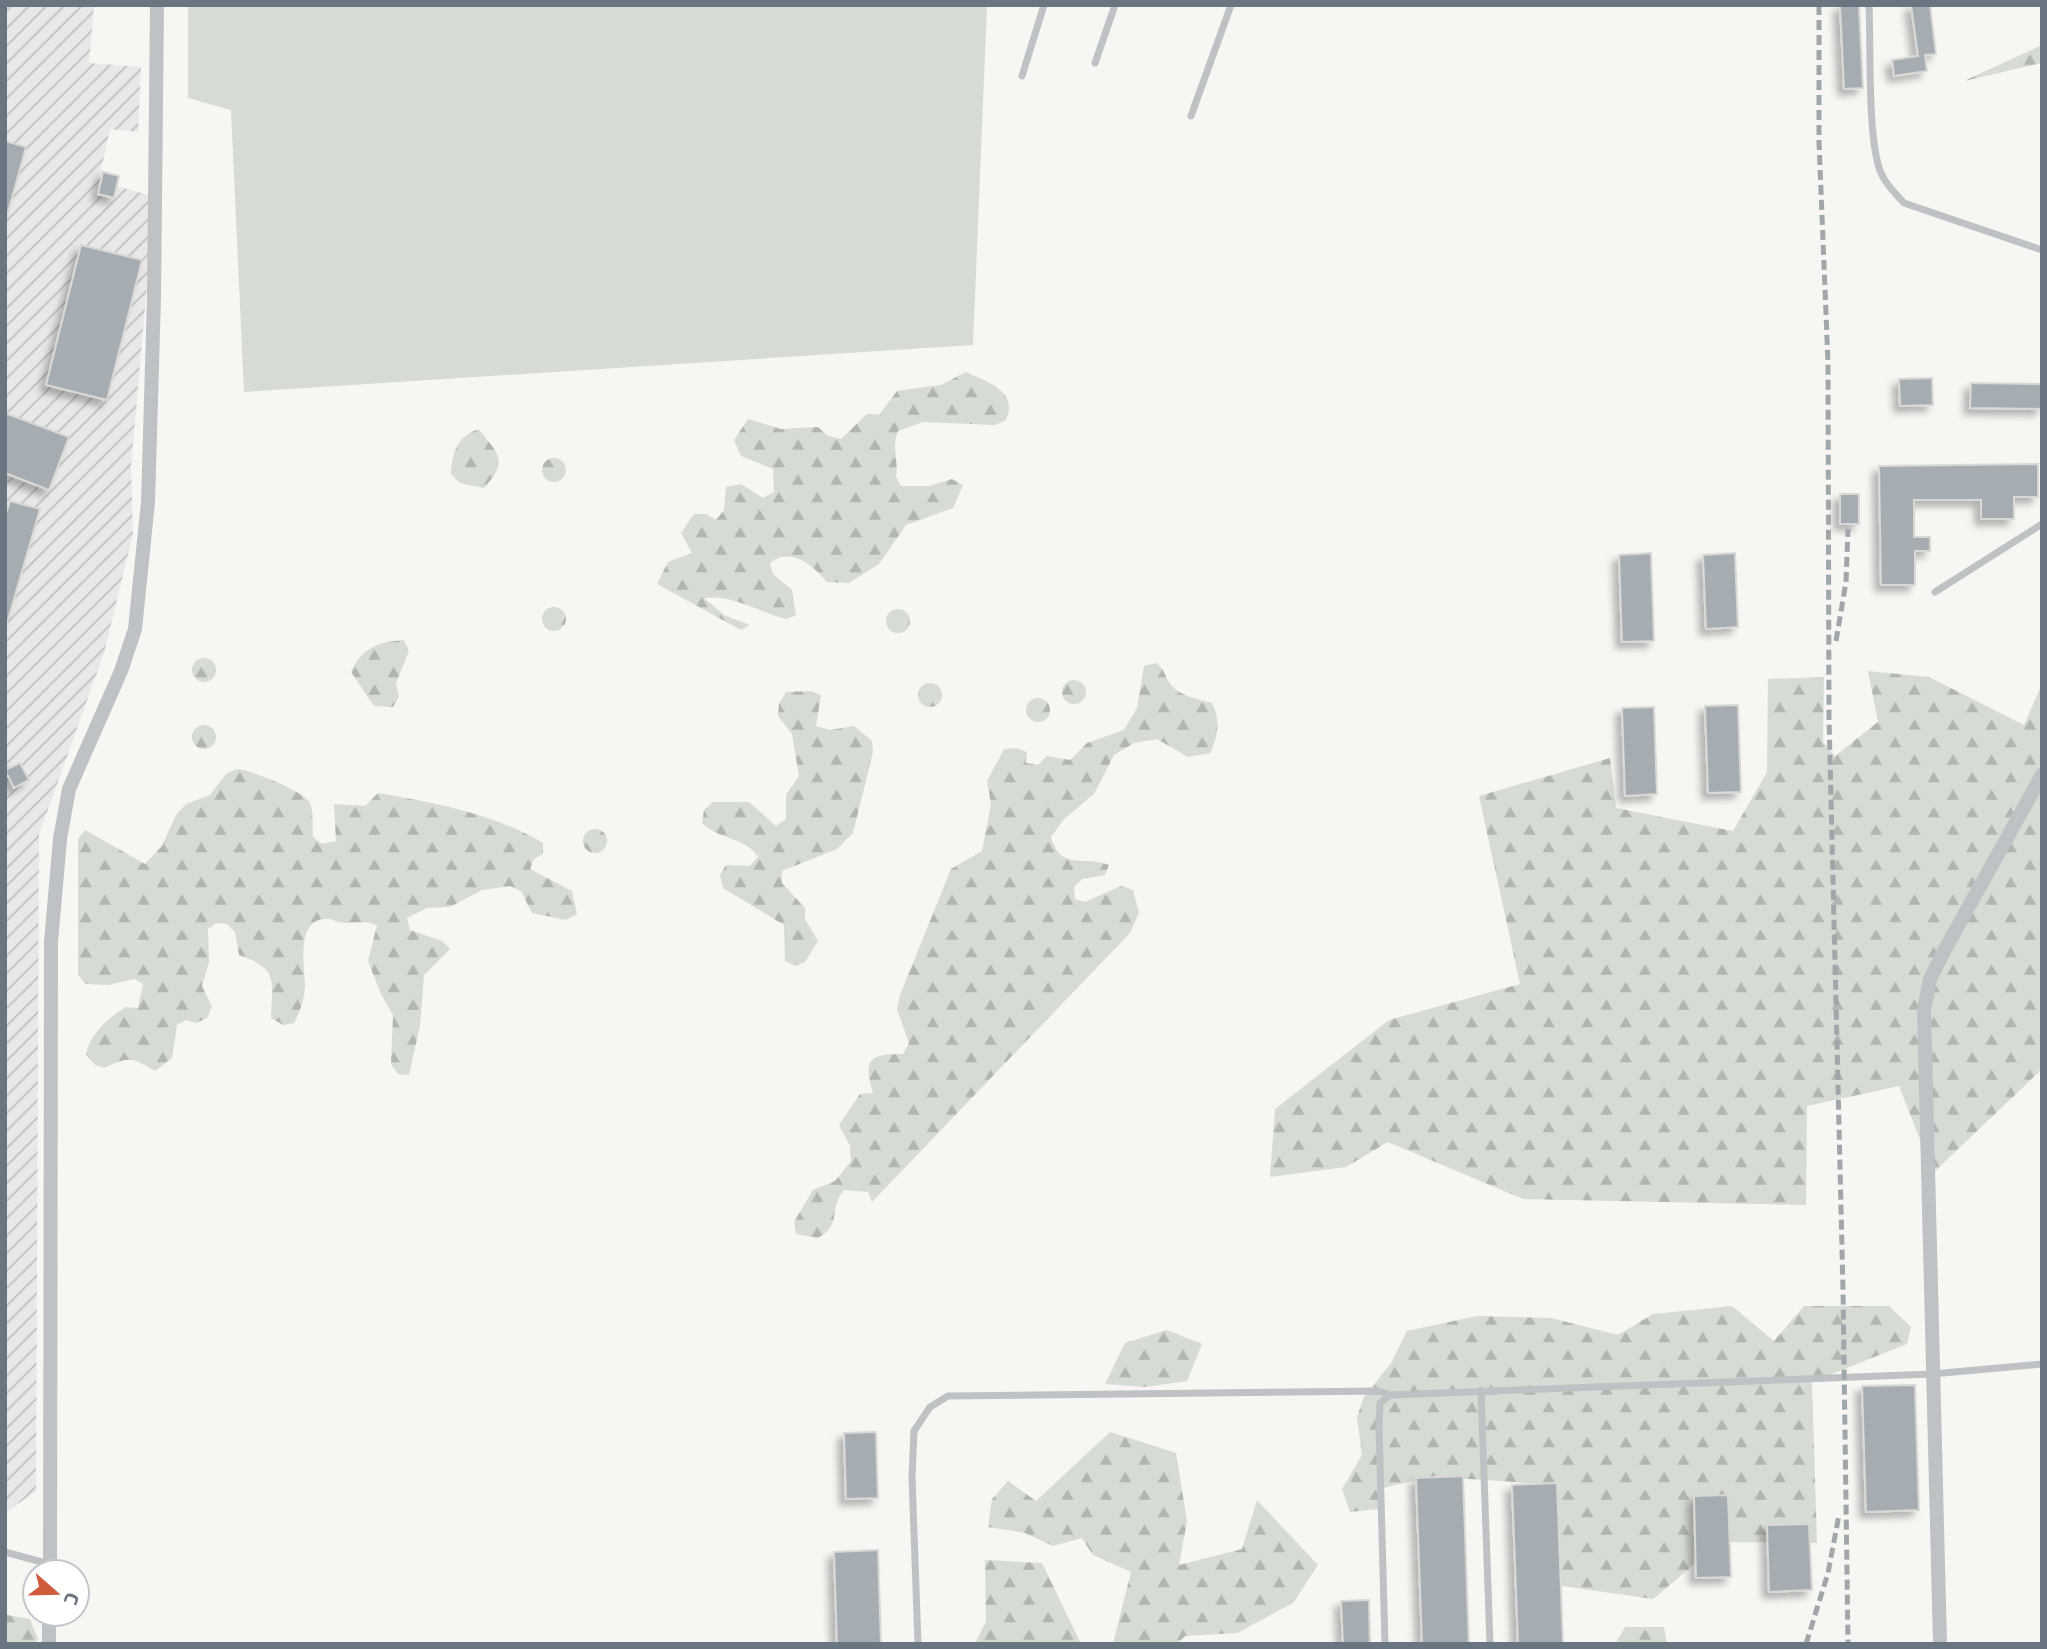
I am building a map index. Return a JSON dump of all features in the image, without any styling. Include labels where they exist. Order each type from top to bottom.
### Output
[{"type":"street","points":[[50,1558],[51,942],[60,839],[69,789],[121,671],[135,629],[149,489],[155,297],[157,5]]},
{"type":"street","points":[[1940,1644],[1924,1010],[1930,979],[2042,775]]},
{"type":"lane","points":[[1022,76],[1044,5]]},
{"type":"lane","points":[[1095,63],[1115,5]]},
{"type":"lane","points":[[1191,116],[1231,5]]},
{"type":"lane","points":[[1869,5],[1875,147],[1880,171],[1888,186],[1904,202],[2042,250]]},
{"type":"lane","points":[[1935,592],[2042,524]]},
{"type":"lane","points":[[918,1644],[912,1477],[914,1431],[930,1407],[948,1396],[1365,1391],[1390,1395],[1933,1374],[2042,1364]]},
{"type":"lane","points":[[1481,1390],[1490,1644]]},
{"type":"lane","points":[[1385,1644],[1379,1426],[1380,1403],[1390,1395]]},
{"type":"lane","points":[[5,1552],[22,1558]]},
{"type":"shaded area","points":[[5,5],[94,5],[89,63],[141,67],[138,132],[110,129],[101,170],[119,175],[117,186],[148,195],[150,250],[131,468],[133,534],[104,653],[39,835],[36,1491],[5,1513]]},
{"type":"green space","points":[[188,5],[987,5],[973,345],[244,392],[231,110],[188,98]]},
{"type":"green space","points":[[2042,45],[2042,63],[1964,81]]},
{"type":"green space","points":[[966,372],[991,384],[1005,395],[1009,410],[1006,420],[995,425],[923,422],[898,431],[895,443],[896,477],[901,486],[929,486],[952,479],[963,485],[953,508],[906,525],[879,564],[849,583],[827,582],[815,569],[800,560],[793,557],[778,558],[770,563],[773,574],[792,590],[796,615],[786,619],[735,601],[704,598],[724,615],[750,625],[741,630],[657,584],[668,562],[692,553],[681,533],[694,514],[706,514],[716,520],[724,510],[726,487],[741,484],[763,498],[774,492],[773,469],[741,456],[734,440],[748,419],[781,429],[818,427],[828,436],[841,439],[867,414],[879,415],[897,391],[941,385]]},
{"type":"green space","points":[[479,429],[496,452],[499,464],[484,488],[460,483],[451,474],[457,446],[465,436]]},
{"type":"green space","points":[[554,458],[562,462],[566,470],[562,478],[554,482],[546,478],[542,470],[546,462]]},
{"type":"green space","points":[[554,607],[562,611],[566,619],[562,627],[554,631],[546,627],[542,619],[546,611]]},
{"type":"green space","points":[[898,609],[906,613],[910,621],[906,629],[898,633],[890,629],[886,621],[890,613]]},
{"type":"green space","points":[[404,640],[409,651],[396,683],[399,697],[393,707],[374,706],[351,672],[360,657],[372,647]]},
{"type":"green space","points":[[204,658],[212,662],[216,670],[212,678],[204,682],[196,678],[192,670],[196,662]]},
{"type":"green space","points":[[1156,663],[1179,692],[1212,703],[1217,716],[1217,728],[1210,753],[1188,757],[1157,739],[1134,743],[1114,755],[1094,794],[1064,819],[1051,837],[1055,848],[1067,859],[1109,865],[1105,875],[1082,879],[1074,887],[1075,899],[1085,902],[1121,886],[1133,890],[1139,913],[1130,933],[872,1202],[868,1192],[844,1190],[826,1233],[818,1238],[796,1234],[794,1222],[813,1190],[835,1181],[851,1161],[850,1146],[839,1125],[860,1094],[873,1093],[869,1066],[876,1057],[903,1054],[909,1043],[897,1009],[900,995],[951,869],[982,851],[991,804],[987,781],[1004,749],[1016,748],[1027,752],[1026,763],[1038,765],[1047,756],[1070,760],[1087,743],[1124,730],[1137,708],[1144,666]]},
{"type":"green space","points":[[1868,671],[1929,677],[2024,725],[2042,684],[2042,1069],[1933,1173],[1899,1086],[1807,1106],[1806,1205],[1523,1199],[1388,1142],[1346,1167],[1270,1177],[1275,1109],[1389,1020],[1520,984],[1479,796],[1610,758],[1616,808],[1733,831],[1767,772],[1768,679],[1824,677],[1823,742],[1835,756],[1878,722]]},
{"type":"green space","points":[[1074,680],[1082,684],[1086,692],[1082,700],[1074,704],[1066,700],[1062,692],[1066,684]]},
{"type":"green space","points":[[930,683],[938,687],[942,695],[938,703],[930,707],[922,703],[918,695],[922,687]]},
{"type":"green space","points":[[811,691],[821,695],[816,726],[830,730],[854,726],[872,741],[873,752],[853,833],[837,849],[782,871],[782,883],[805,908],[805,919],[818,941],[805,962],[795,966],[785,961],[784,925],[723,888],[720,875],[726,865],[750,866],[758,857],[753,850],[702,823],[704,810],[713,802],[749,802],[776,826],[786,819],[786,795],[799,776],[792,734],[778,716],[779,704],[786,692]]},
{"type":"green space","points":[[1038,698],[1046,702],[1050,710],[1046,718],[1038,722],[1030,718],[1026,710],[1030,702]]},
{"type":"green space","points":[[204,725],[212,729],[216,737],[212,745],[204,749],[196,745],[192,737],[196,729]]},
{"type":"green space","points":[[237,769],[276,782],[306,798],[312,811],[313,837],[322,844],[336,841],[334,804],[365,806],[378,793],[442,805],[504,824],[543,843],[543,854],[534,859],[530,869],[572,891],[577,914],[566,920],[532,913],[521,891],[510,886],[482,890],[450,907],[427,908],[407,918],[410,930],[442,941],[450,949],[424,975],[420,1026],[409,1075],[398,1074],[391,1064],[393,1015],[368,961],[377,925],[367,922],[344,923],[329,919],[318,920],[310,926],[306,934],[303,956],[305,987],[294,1023],[283,1025],[271,1018],[272,985],[267,971],[261,965],[239,955],[235,932],[227,924],[216,923],[208,929],[209,962],[202,986],[212,1007],[207,1018],[196,1023],[186,1020],[177,1025],[172,1058],[155,1071],[130,1060],[119,1061],[104,1068],[94,1064],[86,1054],[92,1040],[101,1027],[120,1011],[126,1007],[138,1008],[143,984],[134,979],[108,985],[86,984],[78,975],[78,839],[85,830],[145,864],[162,846],[176,815],[186,804],[210,795],[226,774]]},
{"type":"green space","points":[[595,829],[603,833],[607,841],[603,849],[595,853],[587,849],[583,841],[587,833]]},
{"type":"green space","points":[[1732,1306],[1774,1341],[1804,1306],[1889,1306],[1911,1327],[1907,1344],[1812,1382],[1817,1543],[1721,1542],[1653,1599],[1562,1586],[1557,1483],[1470,1479],[1407,1482],[1384,1488],[1378,1509],[1350,1512],[1342,1489],[1362,1455],[1357,1417],[1364,1397],[1391,1363],[1407,1331],[1477,1316],[1551,1318],[1618,1335],[1653,1314]]},
{"type":"green space","points":[[1167,1330],[1202,1344],[1187,1381],[1145,1387],[1105,1384],[1125,1343]]},
{"type":"green space","points":[[1110,1432],[1176,1453],[1187,1521],[1179,1565],[1242,1549],[1257,1500],[1318,1565],[1293,1603],[1237,1633],[1185,1636],[1177,1644],[1113,1644],[1131,1572],[1093,1555],[1082,1538],[1053,1546],[1025,1533],[988,1527],[992,1499],[1008,1481],[1036,1501]]},
{"type":"green space","points":[[985,1560],[1042,1563],[1081,1644],[975,1644],[986,1621]]},
{"type":"green space","points":[[7,1615],[21,1617],[21,1628],[34,1628],[38,1639],[35,1644],[6,1644]]},
{"type":"green space","points":[[1625,1627],[1664,1627],[1667,1644],[1615,1644]]},
{"type":"building","points":[[1840,5],[1859,5],[1863,88],[1844,89]]},
{"type":"building","points":[[1911,5],[1930,5],[1936,54],[1925,55],[1927,71],[1894,76],[1892,60],[1918,56]]},
{"type":"building","points":[[5,141],[26,147],[5,223]]},
{"type":"building","points":[[103,172],[119,176],[114,198],[98,194]]},
{"type":"building","points":[[81,245],[142,260],[107,400],[46,385]]},
{"type":"building","points":[[1932,378],[1933,405],[1900,406],[1899,379]]},
{"type":"building","points":[[1971,383],[2042,384],[2042,409],[1970,408]]},
{"type":"building","points":[[5,413],[69,437],[49,490],[5,473]]},
{"type":"building","points":[[2038,464],[2038,497],[2014,497],[2014,519],[1981,519],[1981,500],[1914,500],[1914,537],[1930,537],[1930,551],[1915,551],[1915,585],[1881,585],[1879,466]]},
{"type":"building","points":[[1840,494],[1859,494],[1859,524],[1840,524]]},
{"type":"building","points":[[10,501],[40,509],[5,630],[5,517]]},
{"type":"building","points":[[1651,553],[1654,641],[1622,642],[1619,555]]},
{"type":"building","points":[[1735,553],[1738,627],[1706,629],[1703,555]]},
{"type":"building","points":[[1738,705],[1741,792],[1708,793],[1705,706]]},
{"type":"building","points":[[1654,707],[1657,794],[1625,796],[1622,708]]},
{"type":"building","points":[[20,763],[29,780],[14,788],[5,770]]},
{"type":"building","points":[[1915,1385],[1919,1510],[1866,1512],[1862,1386]]},
{"type":"building","points":[[876,1432],[878,1498],[846,1499],[844,1433]]},
{"type":"building","points":[[1463,1476],[1469,1644],[1422,1644],[1416,1478]]},
{"type":"building","points":[[1557,1483],[1563,1644],[1518,1644],[1512,1485]]},
{"type":"building","points":[[1728,1495],[1731,1577],[1696,1578],[1694,1496]]},
{"type":"building","points":[[1809,1524],[1812,1590],[1769,1592],[1767,1525]]},
{"type":"building","points":[[878,1550],[881,1644],[837,1644],[834,1552]]},
{"type":"building","points":[[1369,1600],[1370,1644],[1343,1644],[1341,1601]]},
{"type":"railway","points":[[1819,5],[1819,142],[1828,363],[1829,717],[1843,1289],[1848,1644]]},
{"type":"railway","points":[[1836,641],[1846,582],[1848,529]]},
{"type":"railway","points":[[1806,1644],[1828,1573],[1839,1515]]}]
